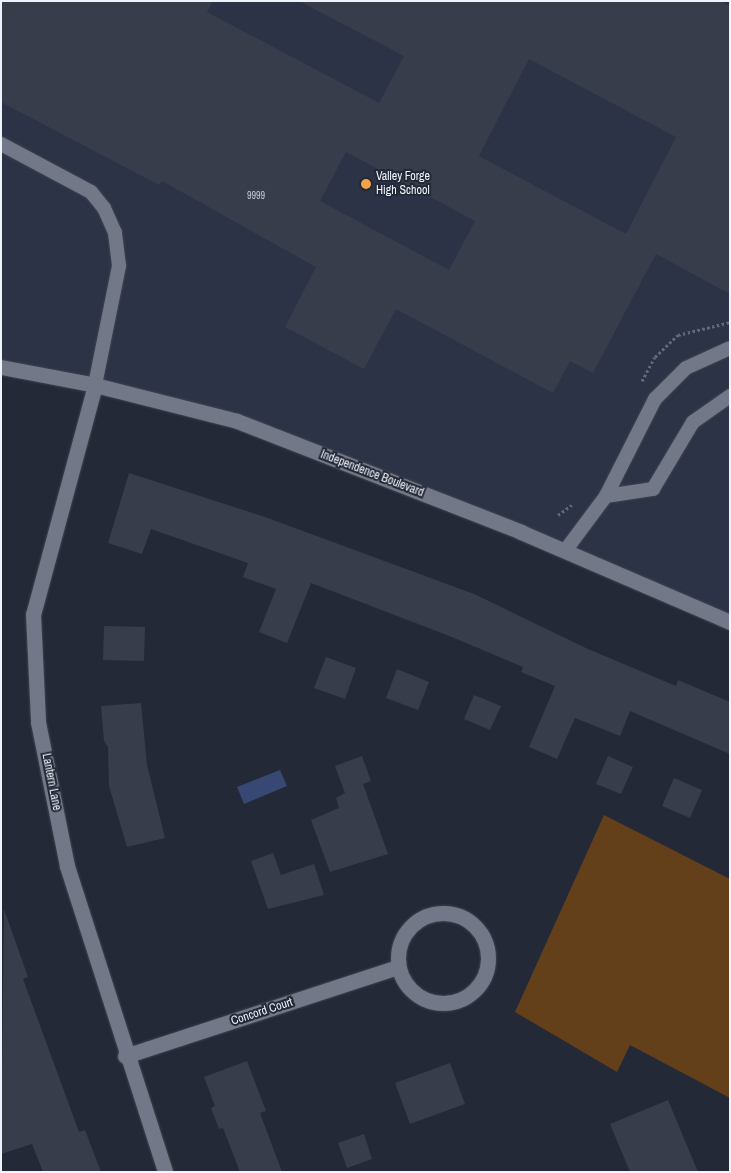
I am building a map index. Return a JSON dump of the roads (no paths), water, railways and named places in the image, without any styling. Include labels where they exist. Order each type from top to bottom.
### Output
[{"type":"street","name":"Independence Boulevard","points":[[1,367],[94,386],[237,421],[564,551],[730,622]]},
{"type":"street","name":"Lantern Lane","points":[[94,386],[34,624],[38,722],[67,866],[126,1056],[165,1172]]},
{"type":"street","points":[[426,916],[457,916],[470,923],[487,948],[488,962],[481,982],[466,997],[452,1003],[438,1003],[418,996],[403,980],[398,967],[403,936],[426,916]]},
{"type":"street","name":"Concord Court","points":[[126,1056],[398,967]]},
{"type":"lane","points":[[1,144],[91,192],[104,208],[115,233],[119,266],[94,386]]},
{"type":"lane","points":[[564,551],[606,496],[655,400],[686,368],[730,348]]},
{"type":"lane","points":[[606,496],[653,489],[693,422],[730,396]]},
{"type":"water","points":[[280,770],[287,786],[244,804],[237,787]]},
{"type":"place","name":"Valley Forge High School","points":[[366,184]]}]
